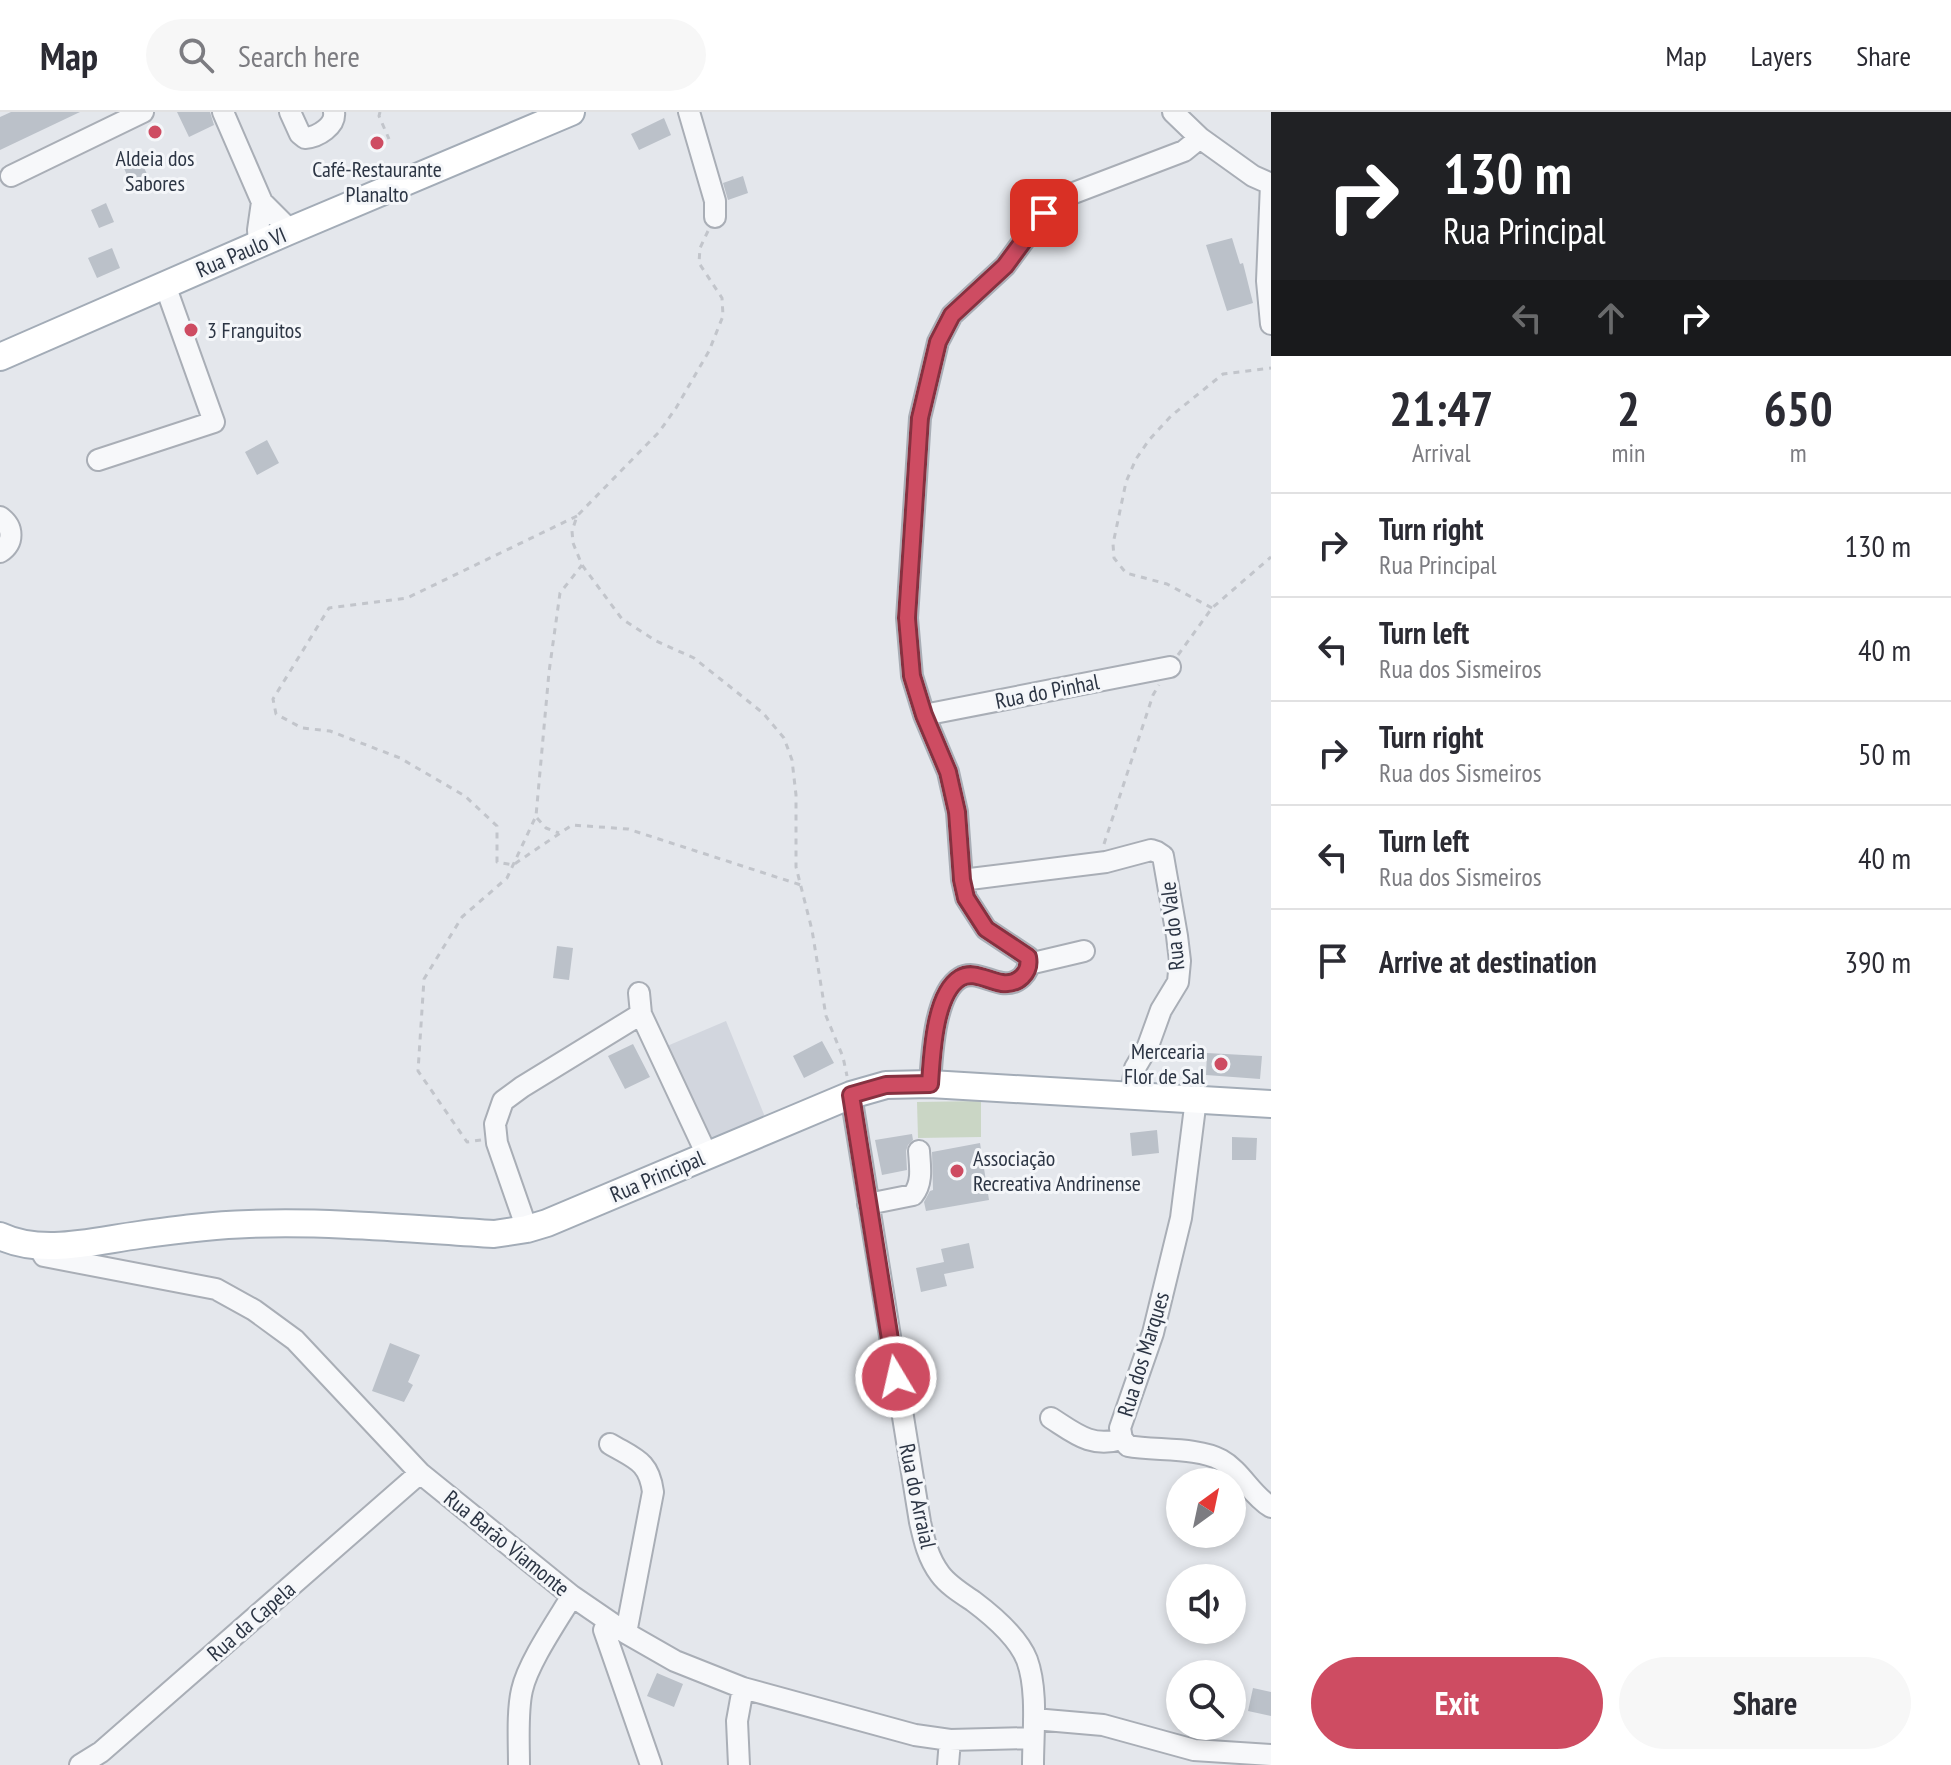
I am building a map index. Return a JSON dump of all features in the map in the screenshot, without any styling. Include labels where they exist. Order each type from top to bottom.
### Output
[{"type":"main road","name":"Rua Paulo VI","points":[[0,357],[571,112]]},
{"type":"main road","name":"Rua Principal","points":[[0,1236],[38,1246],[78,1244],[207,1226],[250,1224],[318,1223],[494,1234],[527,1229],[851,1095],[886,1085],[930,1084],[1271,1104]]},
{"type":"street","points":[[11,176],[143,112]]},
{"type":"street","points":[[223,112],[262,202],[289,231]]},
{"type":"street","points":[[290,112],[305,138],[311,138],[332,125],[334,112]]},
{"type":"street","points":[[689,112],[715,201],[715,217]]},
{"type":"street","points":[[1173,112],[1200,138],[1253,176],[1271,184],[1267,281],[1271,324]]},
{"type":"street","points":[[930,1084],[933,1043],[943,1001],[954,982],[964,975],[975,975],[1003,983],[1016,982],[1029,964],[1028,957],[986,929],[966,898],[957,812],[948,772],[924,715],[912,676],[907,618],[920,418],[938,342],[952,315],[1005,266],[1058,199],[1184,151],[1200,138]]},
{"type":"street","points":[[259,244],[262,202]]},
{"type":"street","points":[[98,460],[214,422],[165,285]]},
{"type":"street","points":[[0,517],[8,524],[11,536],[7,548],[0,552]]},
{"type":"street","name":"Rua do Pinhal","points":[[924,715],[1170,667]]},
{"type":"street","name":"Rua do Vale","points":[[962,880],[1098,863],[1151,850],[1163,856],[1180,961],[1178,982],[1161,1010],[1148,1046],[1135,1068],[1131,1095]]},
{"type":"street","points":[[1029,964],[1084,951]]},
{"type":"street","points":[[639,993],[641,1014],[707,1155]]},
{"type":"street","points":[[527,1229],[497,1143],[495,1124],[503,1101],[641,1014]]},
{"type":"street","name":"Rua do Arraial","points":[[851,1095],[926,1545],[944,1579],[985,1610],[1025,1656],[1030,1673],[1033,1765]]},
{"type":"street","name":"Rua dos Marques","points":[[1196,1099],[1181,1218],[1153,1333],[1120,1428],[1122,1439],[1128,1446],[1201,1453],[1220,1459],[1262,1502],[1271,1507]]},
{"type":"street","points":[[868,1204],[913,1195],[920,1179],[919,1151]]},
{"type":"street","name":"Rua Barão Viamonte","points":[[38,1246],[44,1256],[216,1289],[254,1310],[295,1340],[420,1473],[572,1596],[626,1633],[675,1661],[743,1688],[915,1735],[950,1740],[1033,1728],[1103,1725],[1197,1757],[1271,1755]]},
{"type":"street","points":[[1051,1418],[1092,1441],[1107,1443],[1122,1439]]},
{"type":"street","points":[[610,1444],[642,1464],[651,1474],[653,1492],[626,1633]]},
{"type":"street","name":"Rua da Capela","points":[[80,1765],[101,1752],[420,1473]]},
{"type":"street","points":[[519,1765],[521,1692],[553,1626],[572,1596]]},
{"type":"street","points":[[608,1621],[604,1630],[651,1765]]},
{"type":"street","points":[[739,1765],[737,1721],[743,1688]]},
{"type":"street","points":[[948,1765],[950,1740]]},
{"type":"path","points":[[380,112],[389,139]]},
{"type":"path","points":[[715,217],[700,248],[699,263],[722,298],[723,316],[709,351],[659,432],[577,516],[407,598],[329,608],[273,699],[276,714],[302,728],[330,731],[400,758],[465,796],[497,826],[497,862],[513,865],[572,825],[628,829],[801,885]]},
{"type":"path","points":[[1212,608],[1167,584],[1126,573],[1114,558],[1113,544],[1126,482],[1149,440],[1171,416],[1223,374],[1271,368]]},
{"type":"path","points":[[577,516],[572,531],[573,543],[582,565],[622,619],[656,641],[694,658],[763,713],[784,738],[792,760],[796,795],[796,867],[812,930],[826,1016],[843,1057],[851,1095]]},
{"type":"path","points":[[1098,863],[1153,695],[1212,608],[1271,557]]},
{"type":"path","points":[[496,1137],[467,1142],[418,1071],[424,979],[462,917],[507,878],[536,816],[549,672],[560,593],[582,565]]},
{"type":"path","points":[[536,816],[546,828],[559,833]]},
{"type":"shaded area","points":[[726,1021],[765,1117],[704,1144],[660,1049]]},
{"type":"green space","points":[[981,1101],[981,1137],[918,1138],[917,1102]]},
{"type":"building","points":[[11,112],[80,112],[0,150],[0,117]]},
{"type":"building","points":[[177,112],[210,112],[214,125],[189,137]]},
{"type":"building","points":[[664,118],[671,135],[639,150],[631,134]]},
{"type":"building","points":[[140,159],[147,174],[130,182],[123,166]]},
{"type":"building","points":[[743,176],[748,193],[728,200],[723,183]]},
{"type":"building","points":[[106,203],[114,222],[99,228],[91,210]]},
{"type":"building","points":[[1232,238],[1240,264],[1243,263],[1253,303],[1227,311],[1206,245]]},
{"type":"building","points":[[112,248],[120,268],[97,278],[88,258]]},
{"type":"building","points":[[267,440],[279,463],[257,475],[245,452]]},
{"type":"building","points":[[557,946],[573,948],[569,980],[553,978]]},
{"type":"building","points":[[822,1041],[834,1063],[804,1078],[793,1056]]},
{"type":"building","points":[[633,1044],[650,1077],[625,1089],[608,1056]]},
{"type":"building","points":[[1207,1053],[1262,1056],[1260,1079],[1206,1075]]},
{"type":"building","points":[[1157,1130],[1159,1153],[1132,1156],[1130,1133]]},
{"type":"building","points":[[912,1134],[913,1140],[906,1151],[907,1170],[882,1175],[875,1140]]},
{"type":"building","points":[[1232,1137],[1257,1138],[1256,1160],[1232,1160]]},
{"type":"building","name":"Associação Recreativa Andrinense","points":[[980,1143],[989,1200],[926,1211],[924,1202],[933,1190],[932,1152]]},
{"type":"building","points":[[969,1243],[974,1268],[944,1274],[947,1286],[921,1292],[916,1268],[944,1262],[941,1249]]},
{"type":"building","points":[[390,1343],[420,1355],[408,1382],[413,1385],[404,1402],[372,1391]]},
{"type":"building","points":[[657,1673],[683,1684],[674,1707],[647,1696]]},
{"type":"building","points":[[1253,1688],[1271,1692],[1271,1716],[1248,1711]]},
{"type":"place","name":"Aldeia dos Sabores","points":[[155,132]]},
{"type":"place","name":"Café-Restaurante Planalto","points":[[377,143]]},
{"type":"place","name":"3 Franguitos","points":[[191,330]]},
{"type":"place","name":"Mercearia Flor de Sal","points":[[1221,1064]]},
{"type":"place","name":"Associação Recreativa Andrinense","points":[[957,1171]]},
{"type":"route","points":[[896,1377],[851,1095],[886,1085],[930,1084],[933,1043],[943,1001],[954,982],[964,975],[1003,983],[1016,982],[1029,964],[1028,957],[986,929],[966,898],[957,812],[948,772],[924,715],[912,676],[907,618],[920,418],[938,342],[952,315],[1005,266],[1044,213]]}]
